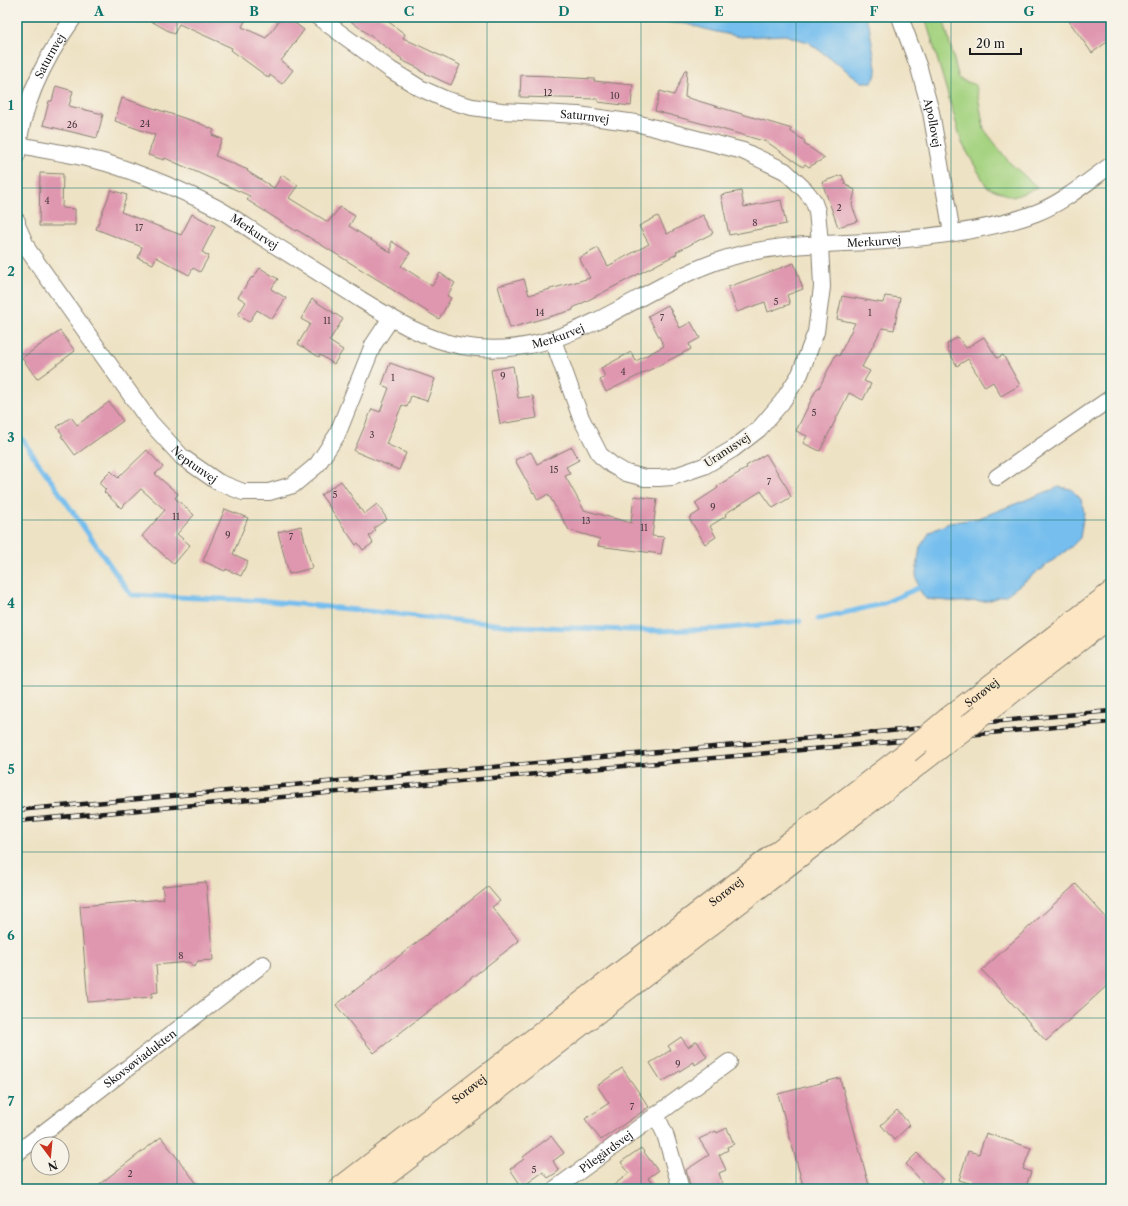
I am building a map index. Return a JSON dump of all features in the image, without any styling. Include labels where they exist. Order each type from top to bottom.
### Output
[{"type":"street","name":"Saturnvej","points":[[17,150],[28,101],[42,67],[56,41],[74,17]]},
{"type":"street","name":"Saturnvej","points":[[318,17],[391,70],[420,88],[447,100],[501,111],[578,115],[636,123],[743,151],[785,172],[805,190],[813,200],[817,212],[820,244]]},
{"type":"street","name":"Apollovej","points":[[900,17],[920,68],[931,112],[952,233]]},
{"type":"street","name":"Merkurvej","points":[[17,150],[100,161],[170,185],[216,208],[391,318],[432,338],[461,346],[494,349],[526,346],[553,340],[583,328],[685,275],[714,262],[742,253],[769,248],[886,240],[952,233],[1006,223],[1039,212],[1068,196],[1111,165]]},
{"type":"street","name":"Neptunvej","points":[[17,221],[28,250],[150,422],[182,457],[218,482],[243,492],[269,492],[293,485],[317,465],[337,435],[373,345],[391,318]]},
{"type":"street","name":"Uranusvej","points":[[553,340],[581,418],[600,455],[612,465],[626,473],[645,478],[672,477],[688,472],[704,466],[723,455],[759,429],[782,402],[800,374],[816,332],[822,287],[820,244]]},
{"type":"street","points":[[997,477],[1111,398]]},
{"type":"street","name":"Sorøvej","points":[[339,1189],[908,752],[950,717],[1111,593]]},
{"type":"street","name":"Sorøvej","points":[[368,1189],[1111,616]]},
{"type":"street","name":"Skovsøviadukten","points":[[17,1153],[263,964]]},
{"type":"street","name":"Pilegårdsvej","points":[[555,1189],[729,1062]]},
{"type":"street","points":[[656,1115],[665,1134],[681,1189]]},
{"type":"green space","points":[[925,17],[943,17],[959,79],[976,85],[984,129],[1009,162],[1038,188],[1013,197],[987,187],[962,143]]},
{"type":"water","points":[[605,17],[865,17],[869,25],[877,74],[872,82],[862,82],[808,42],[785,35],[741,37],[687,24]]},
{"type":"water","points":[[1059,487],[1071,489],[1081,499],[1084,512],[1080,538],[1071,547],[1006,595],[987,601],[959,602],[926,599],[918,588],[916,574],[920,547],[930,532],[949,523],[979,518]]},
{"type":"building","points":[[144,17],[247,17],[242,27],[266,38],[282,17],[287,17],[304,30],[281,61],[293,70],[282,84],[270,75],[269,78],[231,50],[232,48],[179,24],[174,34]]},
{"type":"building","points":[[345,17],[382,17],[405,34],[403,38],[460,65],[451,85],[420,71],[420,69],[401,60],[402,59]]},
{"type":"building","points":[[1066,17],[1111,17],[1111,39],[1092,53]]},
{"type":"building","points":[[685,70],[687,70],[685,97],[792,129],[790,131],[805,141],[804,144],[825,158],[809,167],[805,164],[803,167],[767,142],[655,111],[660,91],[674,95]]},
{"type":"building","points":[[521,75],[595,79],[594,81],[633,85],[631,106],[598,102],[598,99],[520,97]]},
{"type":"building","points":[[56,86],[73,91],[69,106],[103,114],[97,138],[43,125],[49,101],[52,101]]},
{"type":"building","points":[[122,98],[199,123],[214,130],[212,135],[222,139],[215,156],[248,170],[247,171],[274,188],[282,175],[298,185],[289,198],[328,222],[340,207],[355,216],[349,226],[391,253],[391,241],[410,253],[401,266],[432,286],[440,273],[455,283],[447,296],[451,298],[439,319],[247,200],[250,196],[165,158],[164,160],[148,155],[155,135],[115,121]]},
{"type":"building","points":[[40,173],[63,174],[62,208],[75,209],[75,225],[39,226]]},
{"type":"building","points":[[842,175],[846,185],[855,190],[852,205],[858,221],[838,227],[822,182]]},
{"type":"building","points":[[111,190],[127,195],[121,212],[181,235],[192,214],[215,226],[202,252],[209,256],[200,272],[193,268],[189,275],[156,257],[153,264],[138,258],[142,247],[96,229]]},
{"type":"building","points":[[741,191],[744,207],[781,200],[786,224],[729,235],[721,195]]},
{"type":"building","points":[[703,215],[713,233],[676,252],[677,254],[573,308],[573,310],[510,328],[498,286],[524,279],[529,295],[590,278],[579,258],[598,248],[608,266],[649,244],[639,226],[658,216],[667,234]]},
{"type":"building","points":[[794,263],[803,289],[787,295],[790,304],[768,312],[765,302],[737,312],[728,287]]},
{"type":"building","points":[[260,268],[278,279],[271,289],[286,298],[272,319],[257,310],[249,322],[238,315],[246,302],[238,297]]},
{"type":"building","points":[[842,296],[883,303],[885,296],[900,298],[894,330],[882,328],[862,367],[870,371],[864,381],[871,384],[863,400],[849,393],[820,451],[803,443],[807,436],[796,431],[817,388],[819,388],[836,354],[839,356],[855,323],[837,319]]},
{"type":"building","points":[[312,299],[343,319],[329,341],[343,350],[334,364],[298,344],[310,324],[301,319]]},
{"type":"building","points":[[668,305],[680,328],[691,322],[700,338],[689,344],[691,349],[606,392],[600,380],[605,377],[601,368],[631,352],[636,361],[664,346],[648,316]]},
{"type":"building","points":[[60,331],[75,351],[37,379],[22,358]]},
{"type":"building","points":[[958,337],[966,348],[984,337],[997,358],[1003,355],[1020,385],[1001,396],[993,382],[985,387],[968,359],[957,366],[947,348],[947,344]]},
{"type":"building","points":[[390,363],[435,379],[427,401],[411,396],[407,407],[402,405],[386,444],[406,453],[399,470],[354,451],[372,409],[380,412],[389,388],[382,385]]},
{"type":"building","points":[[513,366],[518,398],[533,396],[537,418],[500,424],[491,370]]},
{"type":"building","points":[[109,402],[123,421],[75,455],[61,436],[63,435],[57,427],[71,417],[77,425]]},
{"type":"building","points":[[572,447],[579,460],[566,467],[570,474],[565,476],[584,510],[631,523],[634,496],[657,499],[652,536],[664,537],[661,554],[598,546],[600,539],[569,530],[548,494],[538,500],[515,460],[531,452],[537,464]]},
{"type":"building","points":[[147,450],[163,467],[155,474],[178,494],[175,498],[194,515],[177,534],[190,545],[174,564],[142,536],[165,510],[141,489],[121,508],[104,492],[106,490],[99,483],[111,471],[118,478]]},
{"type":"building","points":[[766,454],[789,491],[791,497],[773,508],[761,491],[725,514],[726,516],[710,526],[716,537],[705,544],[689,518],[700,511],[695,503],[718,488],[717,486],[747,468],[746,466]]},
{"type":"building","points":[[341,481],[364,514],[377,504],[387,519],[374,528],[376,530],[369,536],[373,543],[363,550],[358,543],[356,545],[321,495]]},
{"type":"building","points":[[225,509],[248,518],[233,554],[248,561],[241,576],[226,569],[225,571],[203,561]]},
{"type":"building","points":[[301,526],[312,568],[289,574],[278,532]]},
{"type":"building","points":[[206,882],[213,960],[198,961],[194,967],[189,962],[156,965],[158,992],[152,993],[152,997],[88,1002],[80,906],[164,899],[162,886]]},
{"type":"building","points":[[1076,884],[1111,923],[1111,982],[1046,1041],[982,970]]},
{"type":"building","points":[[488,887],[500,901],[492,907],[519,941],[374,1053],[336,1005]]},
{"type":"building","points":[[681,1037],[688,1047],[697,1041],[707,1057],[695,1065],[694,1062],[662,1082],[650,1063],[671,1050],[668,1046]]},
{"type":"building","points":[[622,1068],[649,1107],[601,1140],[585,1119],[609,1103],[597,1086]]},
{"type":"building","points":[[840,1078],[870,1189],[804,1189],[778,1094]]},
{"type":"building","points":[[897,1110],[910,1125],[894,1140],[881,1125]]},
{"type":"building","points":[[727,1128],[734,1144],[727,1147],[728,1150],[719,1155],[726,1170],[719,1173],[724,1189],[691,1189],[686,1170],[709,1155],[699,1139],[716,1131],[717,1133]]},
{"type":"building","points":[[986,1133],[1031,1148],[1023,1169],[1031,1172],[1025,1189],[967,1189],[969,1183],[959,1180],[968,1151],[979,1154]]},
{"type":"building","points":[[551,1136],[564,1153],[553,1161],[559,1171],[548,1178],[543,1172],[522,1187],[510,1169]]},
{"type":"building","points":[[161,1137],[201,1189],[93,1189]]},
{"type":"building","points":[[641,1148],[658,1171],[648,1178],[656,1189],[609,1189],[629,1173],[621,1162]]},
{"type":"building","points":[[917,1153],[943,1180],[934,1189],[929,1189],[906,1164]]},
{"type":"waterway","points":[[17,432],[131,595],[269,601],[514,626],[661,631],[718,629],[800,621]]},
{"type":"waterway","points":[[818,619],[882,604],[918,588]]},
{"type":"railway","points":[[17,810],[1111,711]]},
{"type":"railway","points":[[17,821],[1111,722]]}]
